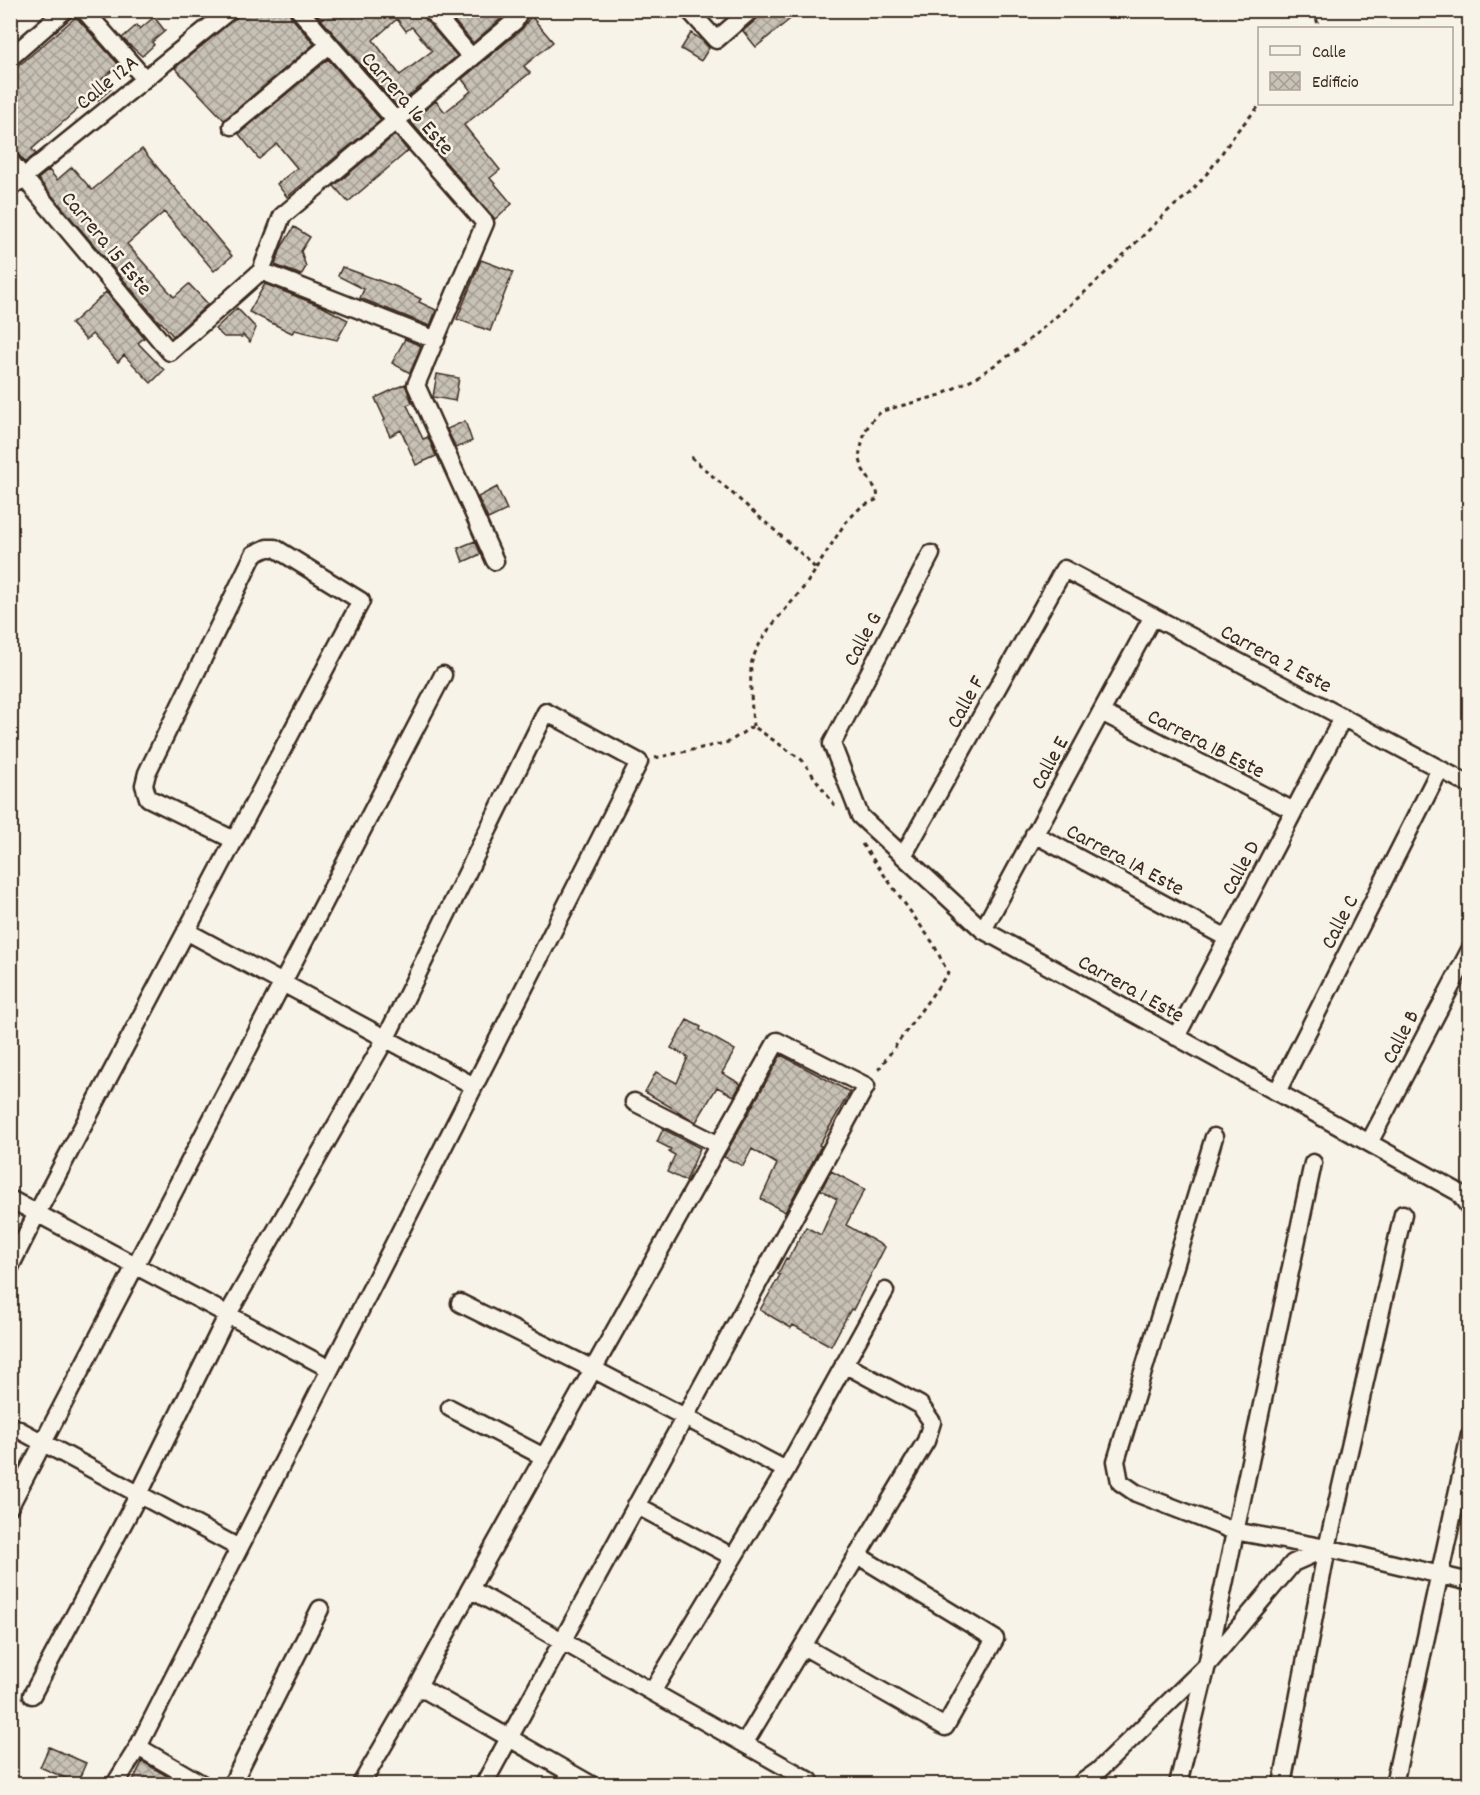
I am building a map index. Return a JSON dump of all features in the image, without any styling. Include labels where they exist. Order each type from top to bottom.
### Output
[{"type":"street","points":[[10,58],[65,10]]},
{"type":"street","points":[[84,10],[145,79]]},
{"type":"street","name":"Calle 12A","points":[[17,182],[230,10]]},
{"type":"street","name":"Carrera 16 Este","points":[[299,10],[485,223],[436,340]]},
{"type":"street","points":[[431,10],[472,58]]},
{"type":"street","points":[[495,561],[416,385],[436,340],[261,271],[282,216],[515,21],[519,10]]},
{"type":"street","points":[[689,10],[716,40],[751,10]]},
{"type":"street","points":[[232,126],[329,45]]},
{"type":"street","name":"Carrera 15 Este","points":[[10,161],[17,182],[170,352],[261,271]]},
{"type":"street","points":[[10,1267],[361,601],[275,548],[267,548],[255,554],[147,773],[144,785],[148,798],[234,840]]},
{"type":"street","name":"Calle G","points":[[832,744],[931,554]]},
{"type":"street","name":"Carrera 2 Este","points":[[1064,568],[1470,785]]},
{"type":"street","name":"Calle F","points":[[903,856],[1064,568]]},
{"type":"street","name":"Calle E","points":[[983,930],[1153,616]]},
{"type":"street","points":[[10,1506],[443,675]]},
{"type":"street","points":[[32,1695],[139,1494],[228,1314],[386,1038],[546,712],[639,762],[138,1747],[115,1785]]},
{"type":"street","name":"Carrera 1B Este","points":[[1101,712],[1294,811]]},
{"type":"street","name":"Calle D","points":[[1176,1037],[1343,717]]},
{"type":"street","name":"Carrera 1 Este","points":[[832,744],[860,816],[983,930],[1458,1192],[1470,1208]]},
{"type":"street","name":"Calle C","points":[[1277,1092],[1440,769]]},
{"type":"street","name":"Carrera 1A Este","points":[[1034,834],[1227,938]]},
{"type":"street","points":[[186,931],[283,981],[474,1086]]},
{"type":"street","name":"Calle B","points":[[1369,1143],[1470,950]]},
{"type":"street","points":[[361,1785],[777,1041],[866,1086],[484,1785]]},
{"type":"street","points":[[634,1102],[718,1145]]},
{"type":"street","points":[[1214,1137],[1116,1461],[1120,1482],[1136,1492],[1234,1531],[1327,1548],[1470,1582]]},
{"type":"street","points":[[1178,1785],[1207,1665],[1313,1163]]},
{"type":"street","points":[[10,1199],[330,1369]]},
{"type":"street","points":[[1282,1785],[1327,1548],[1403,1214]]},
{"type":"street","points":[[652,1692],[786,1470],[885,1291]]},
{"type":"street","points":[[460,1303],[593,1369],[786,1470]]},
{"type":"street","points":[[744,1744],[926,1441],[932,1422],[920,1406],[844,1364]]},
{"type":"street","points":[[450,1408],[544,1457]]},
{"type":"street","points":[[10,1425],[239,1548]]},
{"type":"street","points":[[1394,1785],[1470,1435]]},
{"type":"street","points":[[636,1505],[734,1557]]},
{"type":"street","points":[[1080,1785],[1098,1771],[1207,1665],[1293,1563],[1327,1548]]},
{"type":"street","points":[[803,1646],[945,1727],[995,1639],[857,1556]]},
{"type":"street","points":[[470,1589],[810,1781]]},
{"type":"street","points":[[232,1785],[320,1609]]},
{"type":"street","points":[[418,1686],[590,1785]]},
{"type":"street","points":[[138,1747],[202,1785]]},
{"type":"path","points":[[1314,10],[1319,27]]},
{"type":"path","points":[[753,726],[752,662],[770,627],[806,586],[845,522],[861,507],[878,499],[877,491],[863,470],[859,456],[866,431],[873,419],[882,411],[941,395],[980,375],[1017,350],[1092,286],[1169,210],[1190,194],[1238,130],[1260,105]]},
{"type":"path","points":[[691,457],[816,568]]},
{"type":"path","points":[[639,762],[729,742],[753,726]]},
{"type":"path","points":[[753,726],[802,760],[843,818]]},
{"type":"path","points":[[857,837],[933,943],[948,973],[866,1086]]},
{"type":"building","points":[[245,10],[289,10],[291,17],[314,44],[224,120],[175,68]]},
{"type":"building","points":[[313,10],[421,10],[423,17],[457,56],[397,106]],"holes":[[[397,19],[406,31],[412,27],[432,51],[400,75],[373,40]]]},
{"type":"building","points":[[445,10],[501,10],[505,15],[473,43]]},
{"type":"building","points":[[761,10],[801,10],[756,47],[743,31],[758,18]]},
{"type":"building","points":[[531,16],[553,42],[524,66],[530,73],[464,125],[500,170],[490,178],[512,204],[495,219],[411,122],[436,101],[445,112],[471,91],[462,79],[522,29]]},
{"type":"building","points":[[76,17],[119,65],[102,79],[111,89],[97,101],[93,96],[32,149],[36,154],[25,162],[18,154],[10,151],[10,73]]},
{"type":"building","points":[[154,17],[165,31],[152,42],[154,45],[142,56],[122,38],[137,25],[140,29]]},
{"type":"building","points":[[691,33],[709,48],[701,61],[681,49]]},
{"type":"building","points":[[328,59],[381,120],[287,197],[277,184],[297,168],[277,144],[259,159],[239,134]]},
{"type":"building","points":[[395,135],[408,151],[348,202],[334,186]]},
{"type":"building","points":[[142,149],[232,256],[214,271],[164,212],[127,244],[174,297],[189,284],[208,304],[173,336],[38,179],[49,170],[57,180],[72,167],[92,190]]},
{"type":"building","points":[[294,227],[310,237],[301,251],[306,267],[301,275],[275,265],[282,246]]},
{"type":"building","points":[[481,260],[513,272],[490,331],[457,319]]},
{"type":"building","points":[[342,267],[397,287],[421,299],[419,302],[436,310],[430,326],[360,298],[364,289],[338,276]]},
{"type":"building","points":[[265,284],[323,307],[348,320],[337,340],[295,330],[292,333],[249,312]]},
{"type":"building","points":[[106,292],[144,338],[138,343],[164,370],[151,383],[124,355],[118,362],[92,334],[86,340],[71,324]]},
{"type":"building","points":[[237,308],[256,328],[250,342],[243,335],[242,337],[224,337],[215,329]]},
{"type":"building","points":[[405,339],[421,346],[410,373],[392,363]]},
{"type":"building","points":[[437,374],[459,378],[455,401],[433,397]]},
{"type":"building","points":[[405,384],[412,403],[407,405],[423,439],[428,437],[436,456],[416,465],[401,430],[390,436],[375,398]]},
{"type":"building","points":[[465,421],[472,441],[456,448],[447,429]]},
{"type":"building","points":[[497,487],[507,510],[488,519],[478,497]]},
{"type":"building","points":[[475,541],[481,554],[463,562],[458,548]]},
{"type":"building","points":[[687,1020],[735,1050],[722,1073],[741,1084],[734,1096],[717,1087],[696,1122],[645,1092],[656,1072],[677,1083],[688,1057],[671,1048]]},
{"type":"building","points":[[781,1055],[850,1092],[819,1145],[821,1146],[785,1212],[761,1199],[777,1164],[752,1149],[743,1166],[724,1157]]},
{"type":"building","points":[[663,1129],[700,1148],[686,1181],[667,1172],[675,1155],[669,1152],[671,1149],[657,1142]]},
{"type":"building","points":[[831,1171],[865,1189],[846,1225],[885,1247],[853,1310],[851,1309],[831,1346],[793,1325],[791,1328],[760,1310],[780,1275],[778,1274],[786,1258],[788,1259],[806,1227],[821,1235],[837,1199],[821,1190]]},
{"type":"building","points":[[49,1747],[86,1763],[77,1783],[40,1767]]},
{"type":"building","points":[[142,1762],[145,1763],[182,1785],[131,1785]]}]
